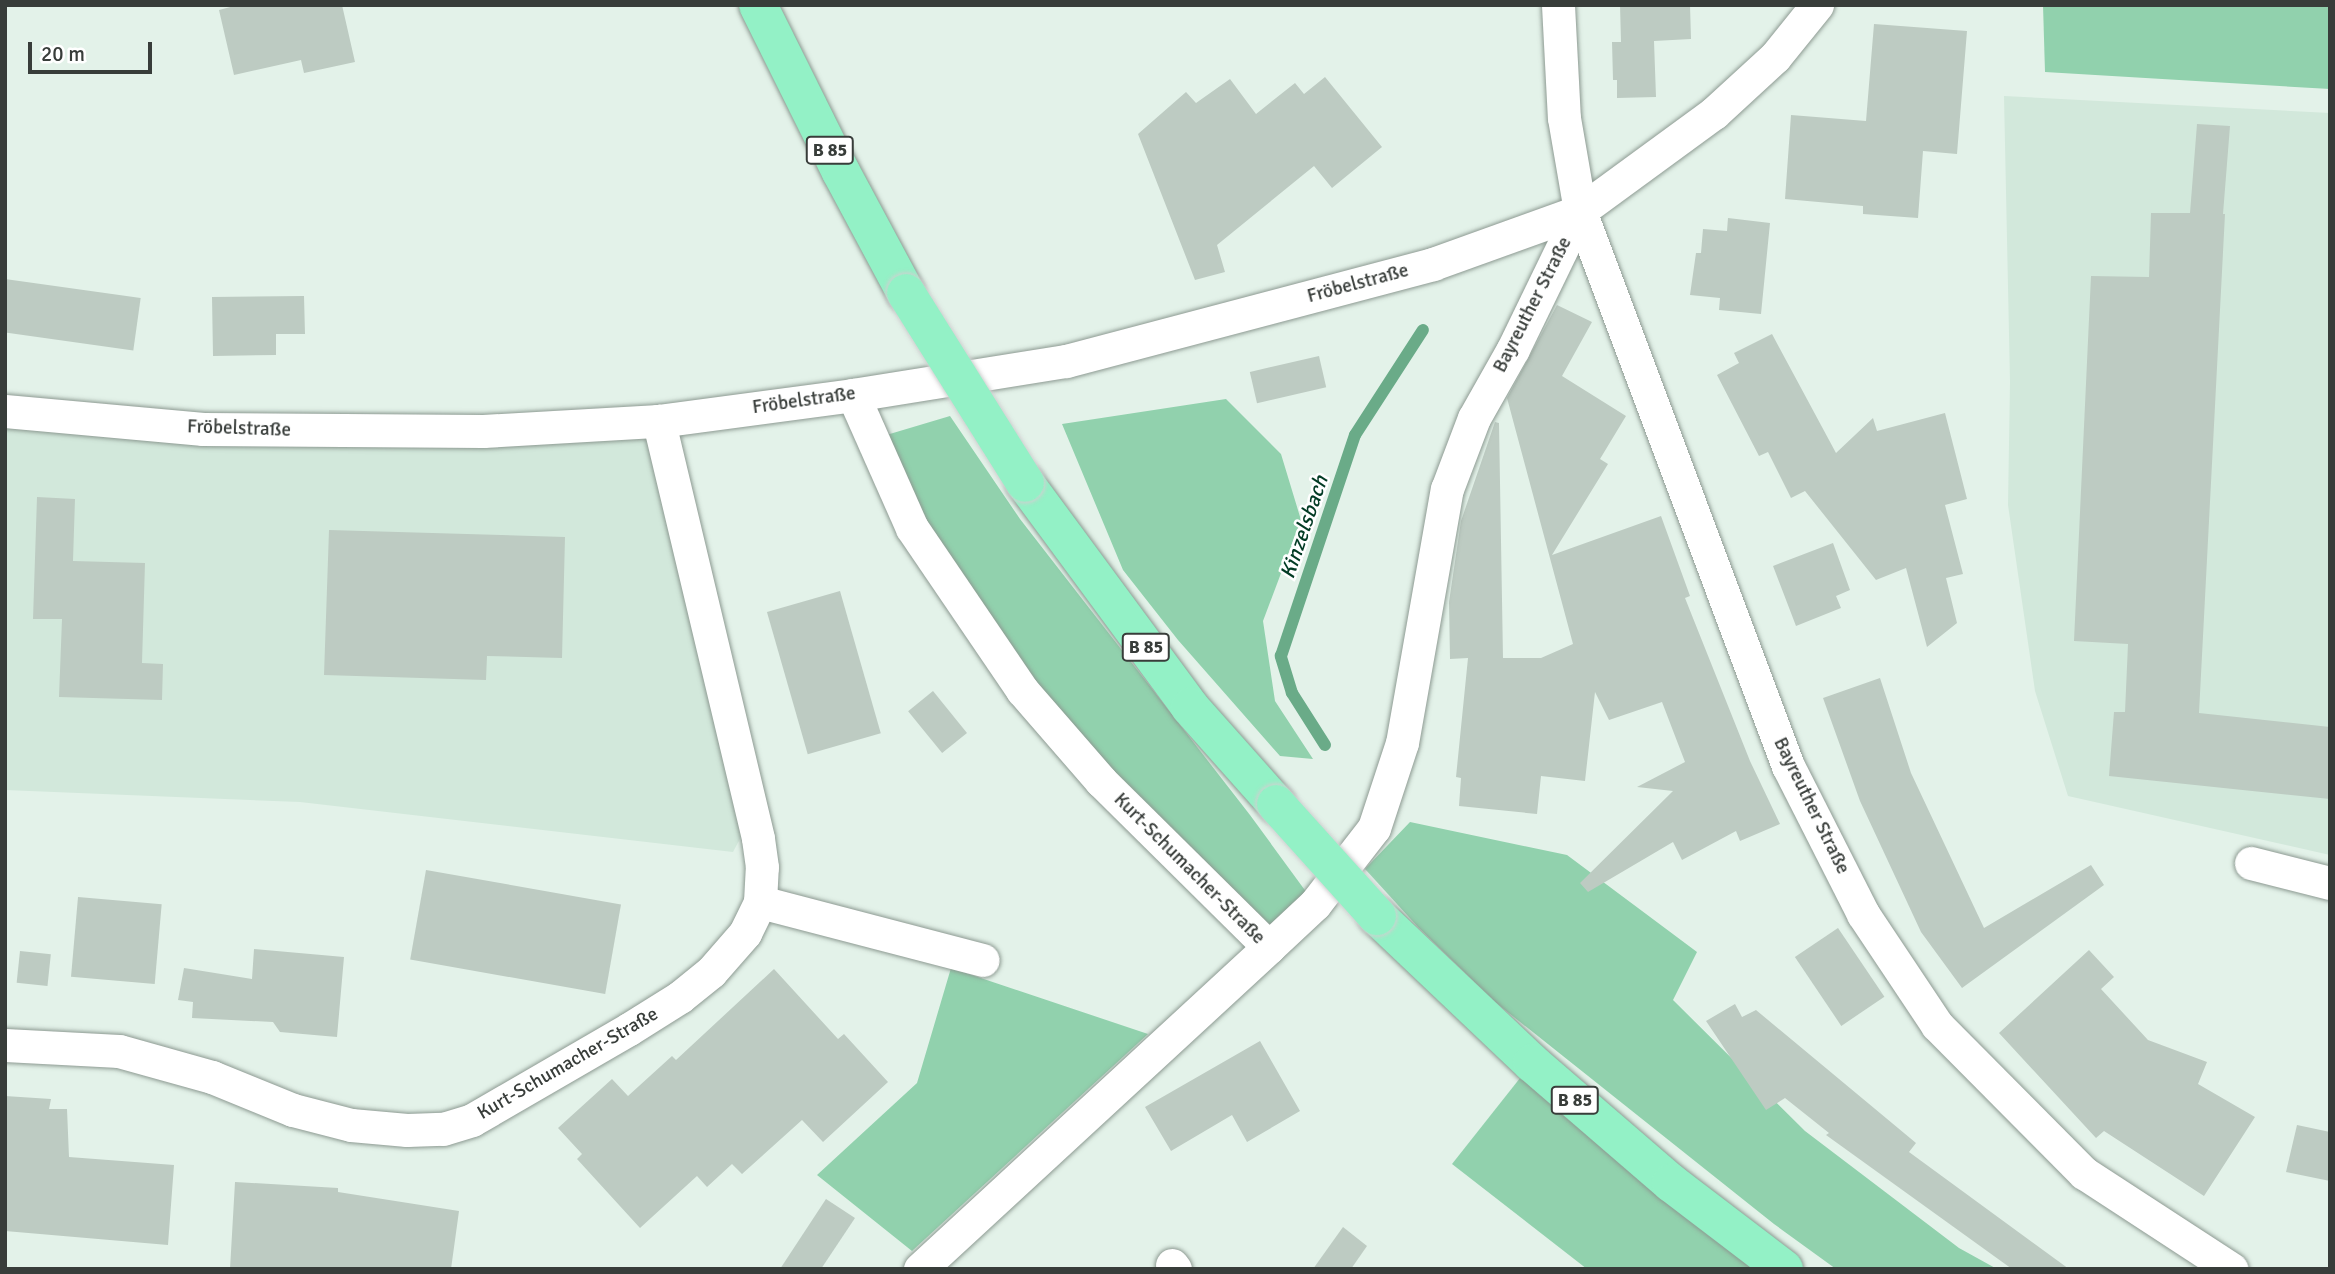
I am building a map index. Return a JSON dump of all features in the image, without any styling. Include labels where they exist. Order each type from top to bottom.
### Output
[{"type":"main road","name":"B 85","points":[[758,5],[841,172],[906,293],[1025,484],[1191,706],[1377,916],[1532,1063],[1671,1183],[1784,1269]]},
{"type":"street","name":"Bayreuther Straße","points":[[1558,5],[1564,117],[1580,211],[1788,766],[1863,914],[1937,1025],[2084,1173],[2231,1269]]},
{"type":"street","points":[[1580,211],[1714,113],[1775,57],[1817,5]]},
{"type":"street","name":"Bayreuther Straße","points":[[1269,947],[1315,904],[1374,828],[1402,743],[1447,489],[1474,418],[1513,349],[1580,211]]},
{"type":"street","name":"Fröbelstraße","points":[[5,411],[203,429],[308,431],[483,430],[659,421],[853,395],[1066,361],[1433,264],[1580,211]]},
{"type":"street","name":"Kurt-Schumacher-Straße","points":[[853,395],[912,528],[1022,690],[1101,781],[1269,947],[920,1269]]},
{"type":"street","name":"Kurt-Schumacher-Straße","points":[[5,1045],[118,1051],[212,1077],[293,1110],[351,1125],[443,1129],[472,1120],[680,997],[711,972],[745,933],[760,902],[762,867],[758,838],[659,421]]},
{"type":"street","points":[[2251,863],[2330,883]]},
{"type":"street","points":[[760,902],[983,960]]},
{"type":"shaded area","points":[[2004,96],[2330,113],[2330,855],[2068,796],[2035,691],[2008,505],[2010,382]]},
{"type":"shaded area","points":[[5,422],[646,438],[742,835],[733,852],[300,802],[5,790]]},
{"type":"green space","points":[[2043,5],[2330,5],[2330,89],[2045,72]]},
{"type":"green space","points":[[1226,399],[1281,454],[1301,520],[1263,621],[1275,701],[1313,759],[1280,756],[1178,640],[1123,570],[1062,424]]},
{"type":"green space","points":[[950,416],[1020,519],[1250,815],[1315,904],[1269,947],[1022,690],[873,439]]},
{"type":"green space","points":[[1410,822],[1567,855],[1697,952],[1673,1000],[1805,1131],[1959,1248],[1997,1269],[1836,1269],[1774,1224],[1495,1002],[1418,927],[1365,869]]},
{"type":"green space","points":[[951,968],[1148,1034],[912,1251],[817,1175],[917,1083]]},
{"type":"green space","points":[[1532,1063],[1784,1269],[1587,1269],[1452,1164]]},
{"type":"building","points":[[238,5],[342,5],[355,62],[304,73],[301,60],[234,75],[219,10]]},
{"type":"building","points":[[1620,5],[1690,5],[1691,39],[1654,41],[1656,97],[1617,98],[1617,80],[1613,80],[1612,42],[1621,42]]},
{"type":"building","points":[[1874,24],[1967,31],[1957,154],[1923,151],[1918,218],[1863,214],[1863,206],[1785,199],[1791,115],[1866,121]]},
{"type":"building","points":[[1325,77],[1382,147],[1332,188],[1314,166],[1217,245],[1225,272],[1195,280],[1138,134],[1186,92],[1196,103],[1230,79],[1256,114],[1295,83],[1304,94]]},
{"type":"building","points":[[2197,124],[2230,126],[2223,214],[2199,713],[2330,727],[2330,799],[2109,776],[2114,712],[2125,712],[2128,644],[2074,641],[2091,276],[2149,277],[2151,213],[2190,213]]},
{"type":"building","points":[[1728,218],[1770,223],[1761,314],[1719,310],[1720,298],[1690,295],[1696,253],[1701,253],[1703,229],[1727,231]]},
{"type":"building","points":[[5,279],[141,298],[133,351],[5,333]]},
{"type":"building","points":[[304,296],[305,334],[276,334],[276,355],[213,356],[212,297]]},
{"type":"building","points":[[1557,305],[1592,322],[1562,376],[1626,416],[1600,459],[1608,464],[1552,555],[1661,516],[1690,596],[1685,598],[1750,761],[1780,824],[1740,841],[1736,831],[1682,860],[1673,842],[1588,892],[1580,883],[1673,791],[1637,787],[1685,762],[1662,702],[1609,720],[1595,692],[1585,781],[1541,776],[1537,814],[1459,806],[1461,778],[1456,777],[1468,658],[1450,659],[1449,602],[1461,521],[1495,422],[1499,423],[1503,658],[1541,658],[1573,644],[1507,398]]},
{"type":"building","points":[[1772,334],[1836,453],[1873,418],[1877,431],[1945,413],[1967,499],[1945,505],[1963,574],[1946,578],[1957,623],[1927,647],[1906,568],[1876,580],[1805,491],[1791,498],[1768,452],[1759,456],[1717,375],[1739,363],[1734,353]]},
{"type":"building","points":[[1319,356],[1326,387],[1257,403],[1250,372]]},
{"type":"building","points":[[37,497],[75,499],[73,561],[145,563],[142,663],[163,664],[162,700],[59,697],[62,619],[33,619]]},
{"type":"building","points":[[329,530],[565,537],[562,658],[487,656],[486,680],[324,675]]},
{"type":"building","points":[[1833,543],[1850,590],[1836,596],[1841,608],[1796,626],[1773,566]]},
{"type":"building","points":[[840,591],[881,733],[808,754],[767,612]]},
{"type":"building","points":[[1880,678],[1911,773],[1984,928],[2091,865],[2104,885],[1962,988],[1921,932],[1860,801],[1823,698]]},
{"type":"building","points":[[933,691],[967,733],[942,753],[908,711]]},
{"type":"building","points":[[426,870],[621,904],[605,994],[410,960]]},
{"type":"building","points":[[78,897],[162,904],[155,984],[71,977]]},
{"type":"building","points":[[1838,928],[1884,997],[1841,1026],[1795,957]]},
{"type":"building","points":[[254,949],[344,957],[337,1037],[280,1032],[273,1022],[192,1018],[193,1002],[178,1000],[184,968],[252,979]]},
{"type":"building","points":[[2089,950],[2114,977],[2101,989],[2148,1040],[2207,1062],[2198,1084],[2255,1117],[2204,1196],[2104,1131],[2096,1138],[1999,1033]]},
{"type":"building","points":[[20,951],[51,954],[47,986],[17,983]]},
{"type":"building","points":[[774,969],[838,1039],[844,1034],[888,1082],[823,1142],[802,1120],[742,1174],[732,1164],[707,1187],[697,1176],[640,1228],[577,1159],[582,1154],[558,1128],[612,1079],[628,1096],[672,1056],[676,1060]]},
{"type":"building","points":[[1735,1004],[1742,1017],[1756,1010],[1916,1143],[1909,1152],[2069,1269],[2012,1269],[1826,1135],[1829,1133],[1785,1098],[1766,1110],[1706,1021]]},
{"type":"building","points":[[1260,1041],[1300,1111],[1247,1142],[1232,1115],[1171,1151],[1145,1107]]},
{"type":"building","points":[[5,1096],[51,1099],[49,1109],[67,1109],[69,1157],[174,1165],[168,1245],[5,1231]]},
{"type":"building","points":[[2297,1125],[2330,1132],[2330,1181],[2286,1172]]},
{"type":"building","points":[[235,1182],[338,1188],[338,1192],[459,1211],[451,1269],[230,1269]]},
{"type":"building","points":[[826,1199],[855,1218],[821,1269],[780,1269]]},
{"type":"building","points":[[1343,1227],[1367,1246],[1351,1269],[1313,1269]]},
{"type":"waterway","name":"Kinzelsbach","points":[[1325,745],[1292,693],[1281,656],[1355,435],[1423,330]]}]
